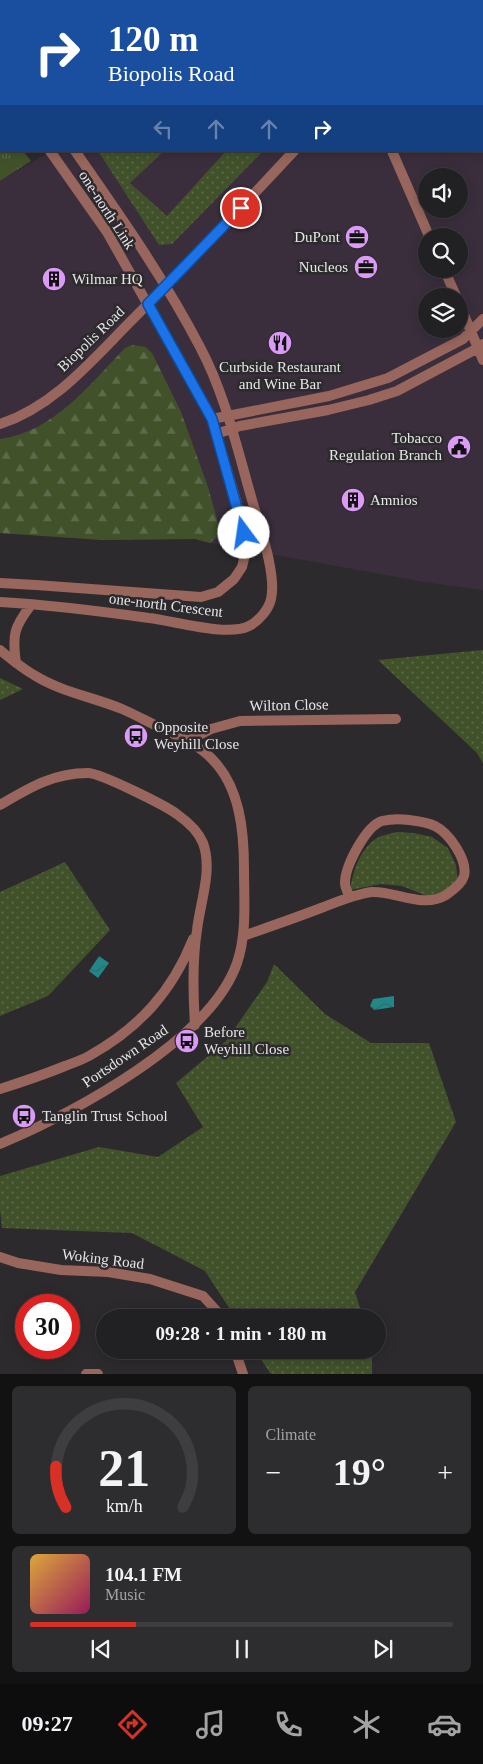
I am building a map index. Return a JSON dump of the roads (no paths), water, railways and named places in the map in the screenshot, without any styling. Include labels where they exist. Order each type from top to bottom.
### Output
[{"type":"street","name":"one-north Link","points":[[51,152],[107,232],[212,419],[244,533]]},
{"type":"street","name":"one-north Link","points":[[76,152],[118,213],[200,346],[227,415],[260,528]]},
{"type":"street","name":"Biopolis Road","points":[[0,424],[17,418],[52,397],[64,387],[165,287],[293,152]]},
{"type":"street","points":[[392,152],[426,228]]},
{"type":"street","points":[[212,419],[329,396],[388,378],[454,344],[471,332],[483,319]]},
{"type":"street","points":[[468,325],[480,346],[483,360]]},
{"type":"street","points":[[216,434],[231,428],[328,410],[397,391],[480,346]]},
{"type":"street","name":"one-north Crescent","points":[[0,602],[135,616],[216,629],[237,630],[250,626],[260,618],[271,600],[270,567],[260,528]]},
{"type":"street","name":"one-north Crescent","points":[[0,583],[36,584],[201,597],[218,592],[234,579],[242,567],[246,550],[244,533]]},
{"type":"street","points":[[16,663],[13,644],[14,632],[31,605]]},
{"type":"street","name":"Portsdown Road","points":[[0,650],[34,676],[122,710],[187,741],[212,758],[227,780],[238,803],[244,857],[243,936],[237,963],[226,987],[195,1025],[159,1054],[89,1100],[44,1124],[0,1144]]},
{"type":"street","name":"Wilton Close","points":[[187,741],[210,729],[240,721],[396,719]]},
{"type":"street","points":[[0,805],[36,784],[64,775],[90,773],[126,787],[176,813],[194,828],[202,843],[206,878],[196,931],[193,995],[195,1025]]},
{"type":"street","points":[[243,936],[372,892],[396,894],[426,900],[436,899],[446,895],[457,886],[464,876],[463,864],[458,850],[436,826],[404,820],[382,821],[364,836],[350,863],[345,885],[350,898]]},
{"type":"street","points":[[0,1089],[39,1077],[89,1057],[129,1030],[147,1013],[169,987],[184,962],[196,931]]},
{"type":"street","name":"Woking Road","points":[[0,1257],[18,1263],[61,1270],[108,1272],[150,1279],[203,1296],[215,1309]]},
{"type":"street","points":[[238,1359],[243,1374]]},
{"type":"street","points":[[86,1374],[98,1374]]},
{"type":"water","points":[[99,956],[109,963],[98,978],[89,971]]},
{"type":"water","points":[[394,996],[394,1007],[374,1010],[370,1006],[373,999]]},
{"type":"place","name":"DuPont","points":[[357,237]]},
{"type":"place","name":"Nucleos","points":[[366,267]]},
{"type":"place","name":"Wilmar HQ","points":[[54,279]]},
{"type":"place","name":"Curbside Restaurant and Wine Bar","points":[[280,343]]},
{"type":"place","name":"Tobacco Regulation Branch","points":[[459,447]]},
{"type":"place","name":"Amnios","points":[[353,500]]},
{"type":"place","name":"Opposite Weyhill Close","points":[[136,736]]},
{"type":"place","name":"Before Weyhill Close","points":[[187,1041]]},
{"type":"place","name":"Tanglin Trust School","points":[[24,1116]]}]
